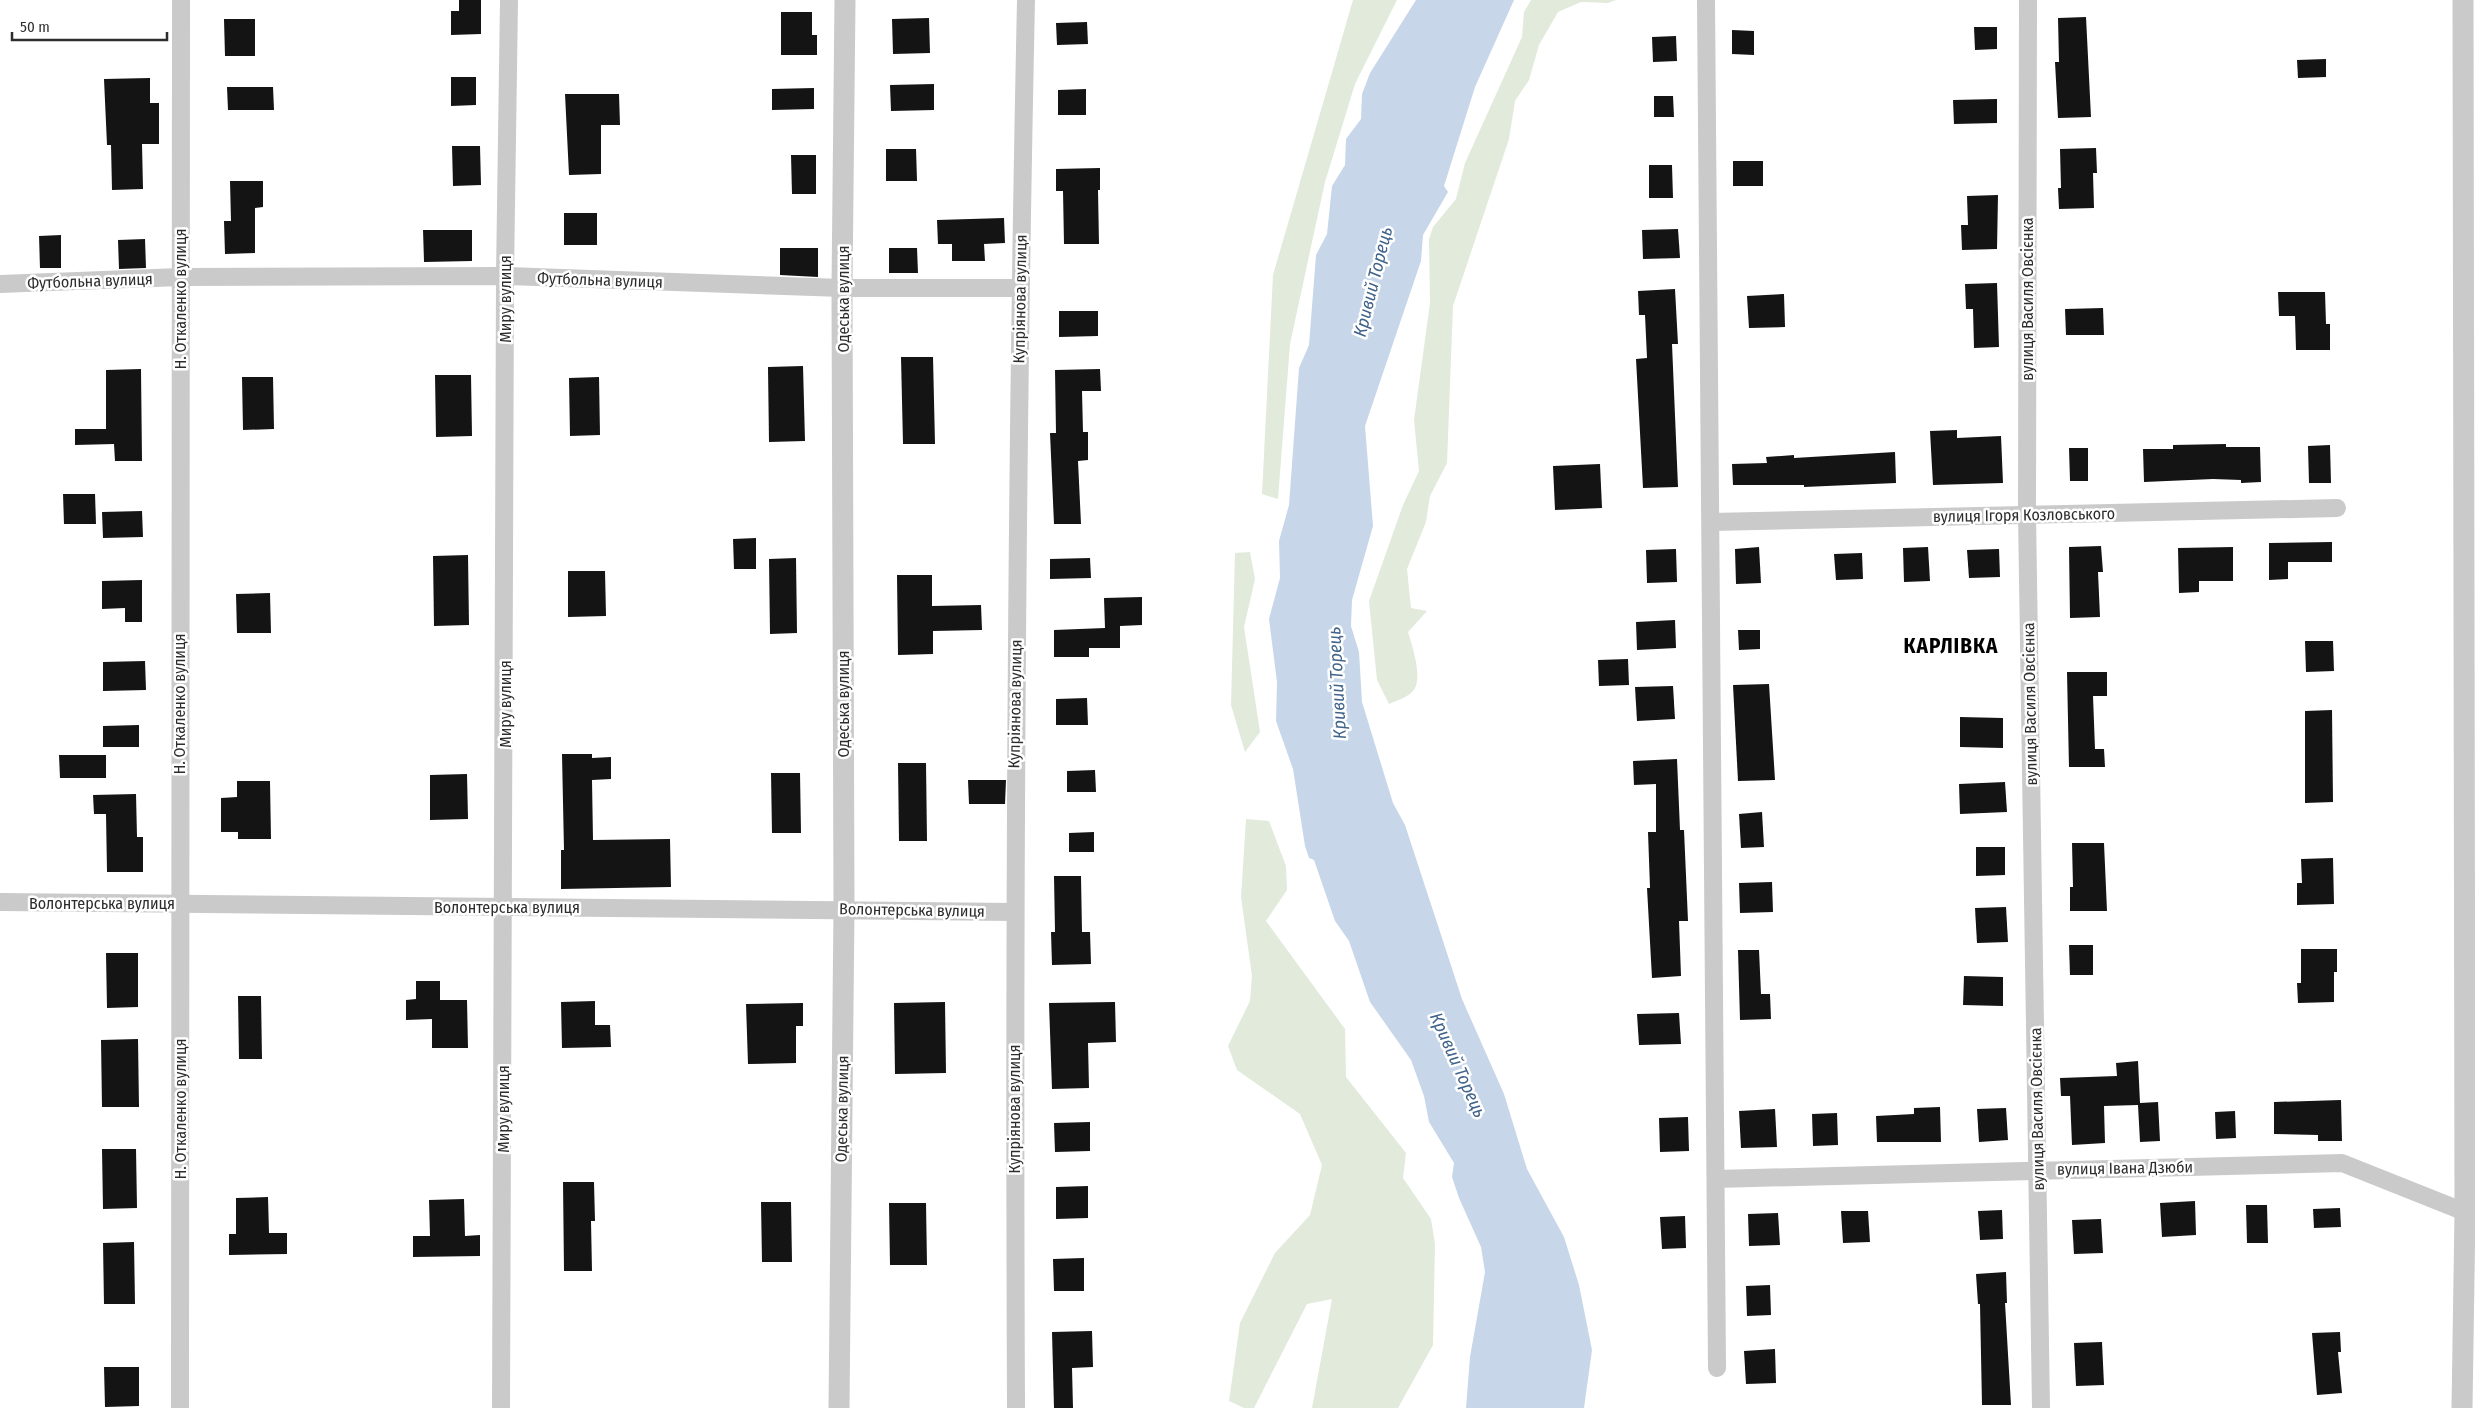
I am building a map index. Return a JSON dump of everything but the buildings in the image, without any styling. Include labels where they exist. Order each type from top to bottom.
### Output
[{"type":"street","name":"Н. Откаленко вулиця","points":[[180,1408],[181,0]]},
{"type":"street","name":"Миру вулиця","points":[[501,1408],[505,276],[509,0]]},
{"type":"street","name":"Одеська вулиця","points":[[839,1408],[844,908],[842,288],[845,0]]},
{"type":"street","name":"Купріянова вулиця","points":[[1016,1408],[1013,912],[1020,288],[1026,0]]},
{"type":"street","points":[[1706,0],[1717,1368]]},
{"type":"street","name":"вулиця Василя Овсієнка","points":[[2028,0],[2027,515],[2041,1408]]},
{"type":"street","points":[[2462,1408],[2465,1212],[2463,0]]},
{"type":"street","name":"Футбольна вулиця","points":[[0,284],[180,277],[505,276],[842,288],[1020,288]]},
{"type":"street","name":"вулиця Ігоря Козловського","points":[[1711,522],[2337,508]]},
{"type":"street","name":"Волонтерська вулиця","points":[[0,902],[844,908],[1013,912]]},
{"type":"street","name":"вулиця Івана Дзюби","points":[[1716,1179],[2342,1163],[2465,1212]]},
{"type":"green space","points":[[1353,0],[1397,0],[1355,84],[1325,182],[1290,344],[1278,499],[1262,494],[1273,275]]},
{"type":"green space","points":[[1531,0],[1616,0],[1608,3],[1581,2],[1558,12],[1539,45],[1529,80],[1515,101],[1509,139],[1453,306],[1447,463],[1430,496],[1426,522],[1407,569],[1411,608],[1427,611],[1408,632],[1416,664],[1417,681],[1411,693],[1389,704],[1377,680],[1369,601],[1403,505],[1419,471],[1414,420],[1430,303],[1429,239],[1433,227],[1456,199],[1465,163],[1522,37],[1524,12]]},
{"type":"green space","points":[[1250,552],[1255,579],[1244,627],[1260,732],[1245,752],[1231,705],[1235,553]]},
{"type":"green space","points":[[1246,819],[1269,821],[1286,866],[1287,890],[1266,921],[1345,1029],[1346,1077],[1406,1153],[1403,1178],[1431,1219],[1435,1244],[1433,1345],[1398,1408],[1312,1408],[1332,1299],[1307,1304],[1254,1408],[1244,1408],[1229,1401],[1240,1323],[1275,1253],[1310,1215],[1322,1165],[1300,1114],[1237,1070],[1228,1046],[1250,1001],[1252,976],[1241,897]]},
{"type":"water","name":"Кривий Торець","points":[[1416,0],[1514,0],[1475,87],[1444,186],[1448,192],[1423,235],[1421,261],[1365,426],[1373,526],[1352,600],[1351,626],[1359,652],[1362,702],[1393,803],[1405,825],[1462,999],[1504,1094],[1527,1169],[1564,1237],[1579,1285],[1592,1350],[1584,1408],[1466,1408],[1470,1357],[1485,1272],[1481,1247],[1459,1198],[1452,1177],[1454,1163],[1429,1122],[1424,1096],[1411,1060],[1370,1002],[1349,941],[1335,921],[1314,860],[1309,858],[1305,846],[1293,769],[1276,721],[1277,682],[1269,619],[1280,578],[1279,541],[1289,505],[1299,368],[1309,345],[1316,255],[1327,234],[1332,186],[1345,165],[1346,139],[1361,119],[1362,94],[1370,73]]},
{"type":"district","name":"КАРЛІВКА","points":[[1951,646]]}]
